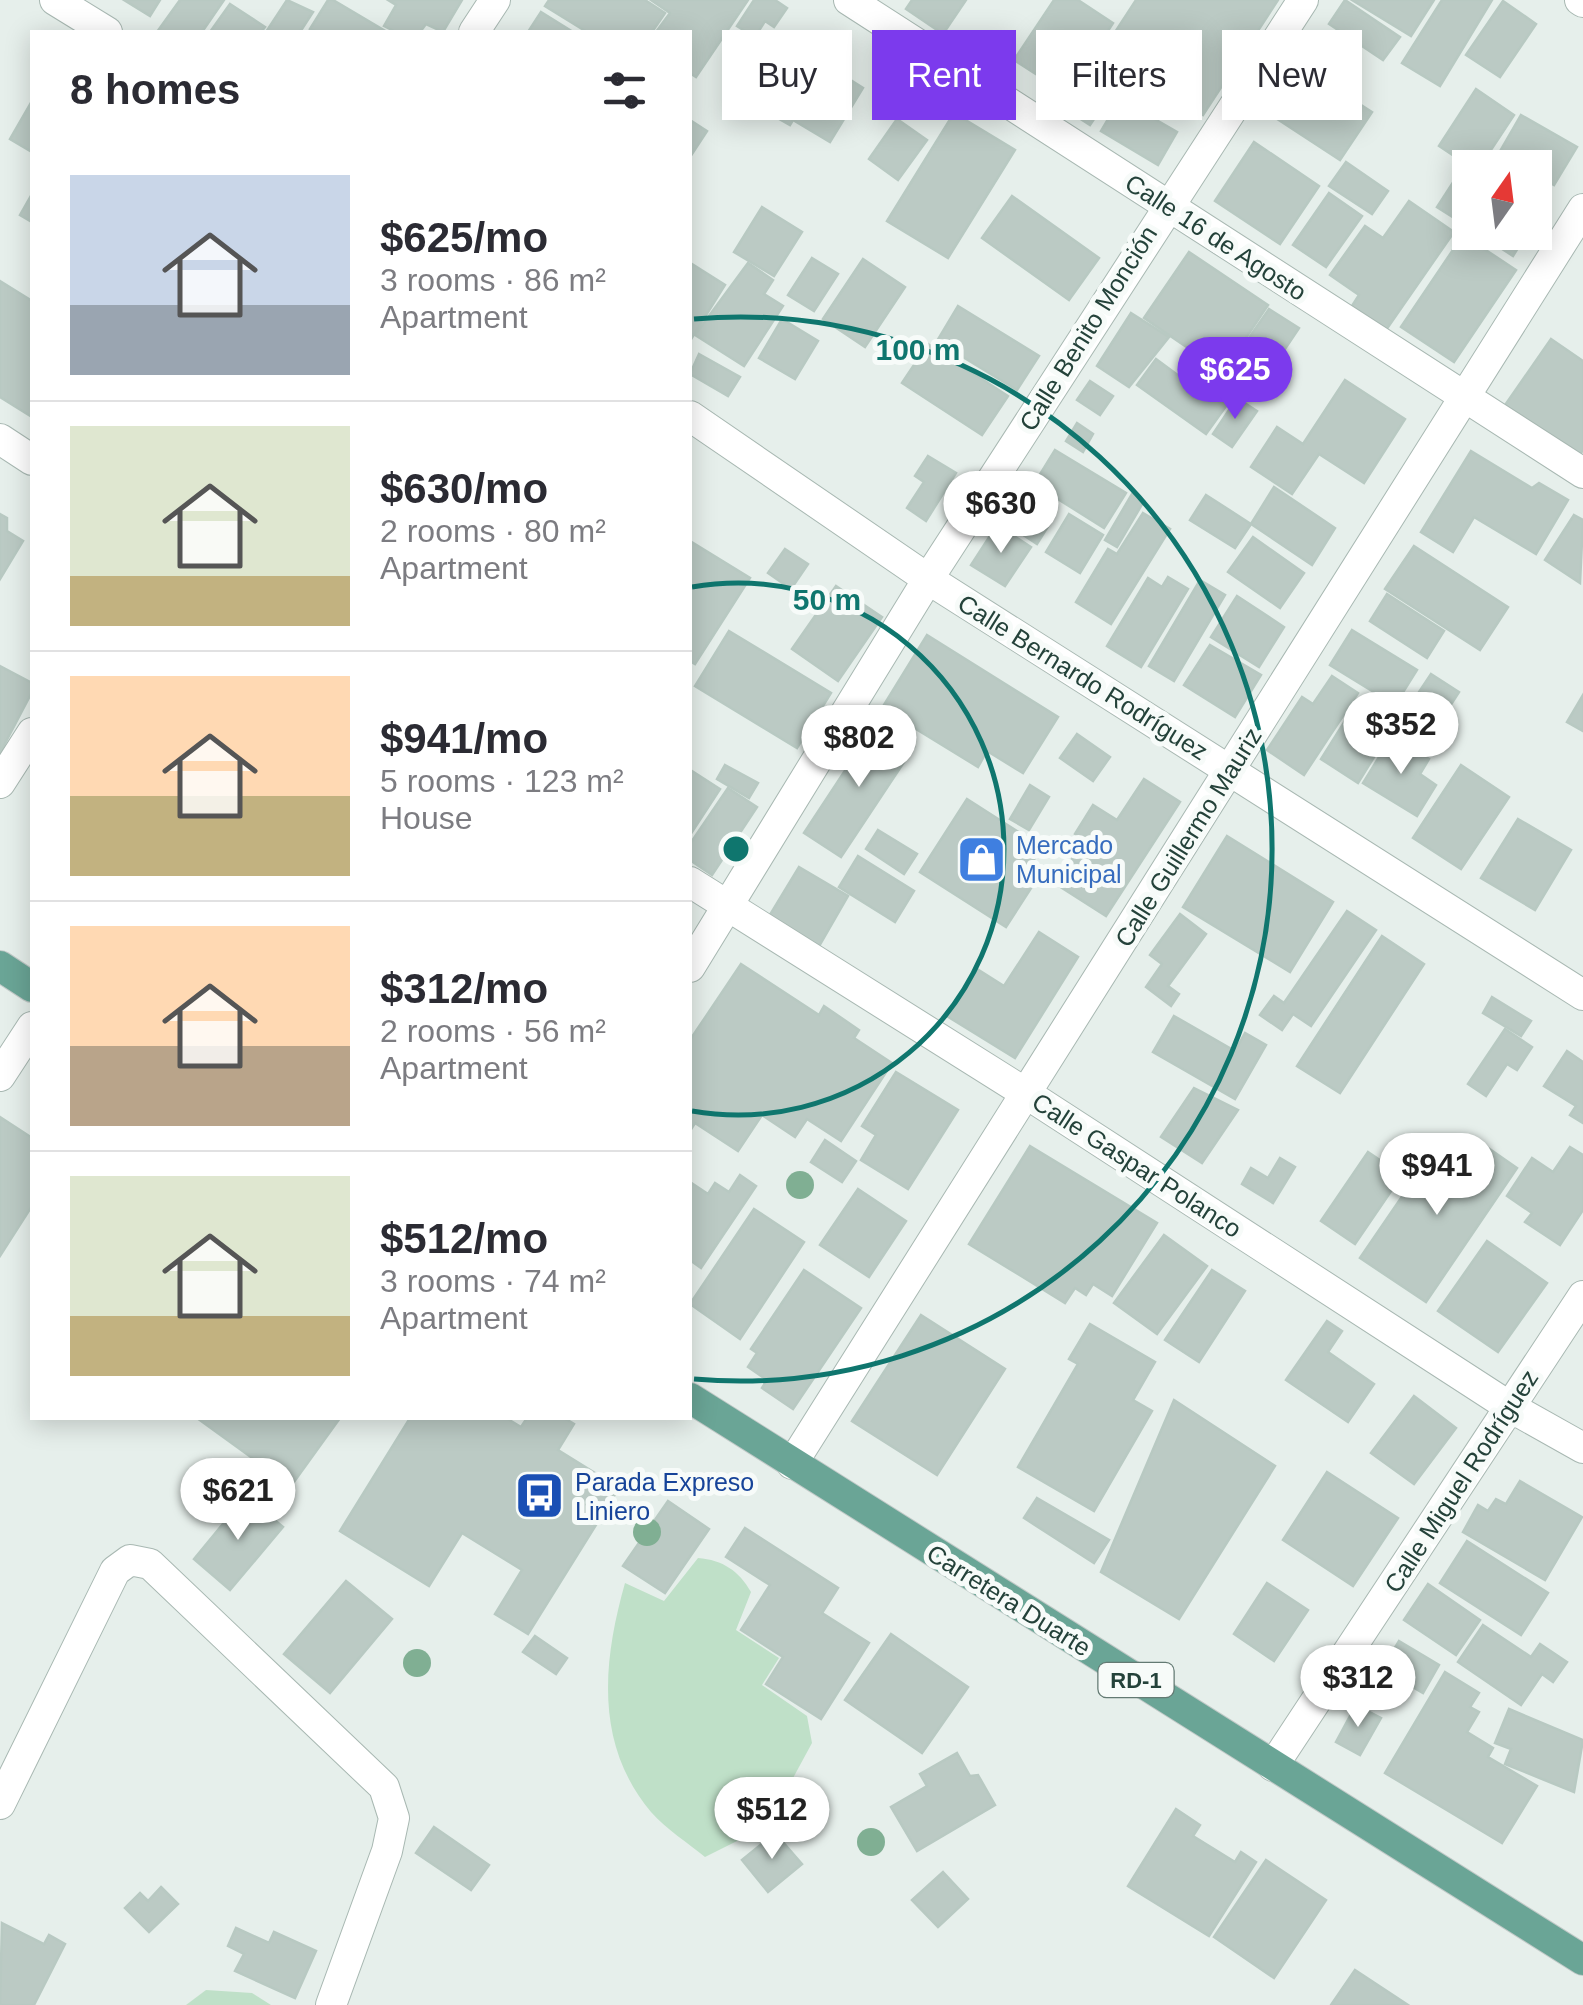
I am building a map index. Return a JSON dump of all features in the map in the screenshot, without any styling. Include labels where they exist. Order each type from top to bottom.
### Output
[{"type":"main road","points":[[0,966],[30,986]]},
{"type":"main road","name":"Carretera Duarte","points":[[692,1399],[1583,1960]]},
{"type":"street","points":[[56,0],[104,30]]},
{"type":"street","points":[[475,30],[495,0]]},
{"type":"street","name":"Calle 16 de Agosto","points":[[849,0],[1462,398],[1583,472]]},
{"type":"street","name":"Calle Benito Monción","points":[[692,964],[928,579],[1167,204],[1303,0]]},
{"type":"street","name":"Calle Guillermo Mauriz","points":[[792,1464],[1583,210]]},
{"type":"street","name":"Calle Bernardo Rodríguez","points":[[692,417],[928,579],[1583,996]]},
{"type":"street","points":[[0,439],[30,459]]},
{"type":"street","points":[[0,783],[30,736]]},
{"type":"street","name":"Calle Gaspar Polanco","points":[[692,883],[1027,1094],[1510,1407],[1583,1448]]},
{"type":"street","points":[[0,1076],[30,1030]]},
{"type":"street","name":"Calle Miguel Rodríguez","points":[[1273,1766],[1583,1296]]},
{"type":"street","points":[[0,1804],[114,1571],[130,1560],[150,1564],[384,1787],[394,1818],[387,1851],[331,2005]]},
{"type":"green space","points":[[698,1558],[729,1568],[751,1592],[736,1630],[779,1658],[762,1685],[807,1716],[812,1743],[767,1826],[705,1857],[657,1818],[633,1786],[620,1758],[608,1701],[612,1642],[625,1583],[664,1601]]},
{"type":"green space","points":[[206,1990],[252,1993],[271,2005],[186,2005]]},
{"type":"building","points":[[124,0],[160,0],[150,16]]},
{"type":"building","points":[[180,0],[224,0],[203,30],[158,30]]},
{"type":"building","points":[[287,0],[313,12],[301,30],[267,30]]},
{"type":"building","points":[[328,0],[333,0],[384,30],[312,30]]},
{"type":"building","points":[[388,0],[462,0],[444,30],[426,24],[422,30],[392,30],[384,26],[396,5]]},
{"type":"building","points":[[549,0],[645,0],[665,13],[653,30],[584,30],[545,6]]},
{"type":"building","points":[[651,0],[748,0],[728,30],[722,30],[722,38],[696,77],[692,74],[692,30],[657,30],[670,13]]},
{"type":"building","points":[[754,0],[775,0],[787,8],[774,27],[765,21],[759,30],[737,26]]},
{"type":"building","points":[[912,0],[966,0],[946,30],[937,30],[906,9]]},
{"type":"building","points":[[1054,0],[1078,0],[1113,23],[1108,30],[1036,30],[1036,74],[1016,61]]},
{"type":"building","points":[[1136,0],[1278,0],[1258,30],[1222,30],[1222,86],[1203,115],[1202,30],[1116,30]]},
{"type":"building","points":[[1345,0],[1400,37],[1383,60],[1362,46],[1362,30],[1338,30],[1329,24]]},
{"type":"building","points":[[1352,0],[1434,0],[1411,36]]},
{"type":"building","points":[[1442,0],[1492,0],[1440,86],[1402,63]]},
{"type":"building","points":[[1503,1],[1536,24],[1500,77],[1466,55]]},
{"type":"building","points":[[230,4],[265,27],[263,30],[211,30]]},
{"type":"building","points":[[541,12],[570,30],[529,30]]},
{"type":"building","points":[[852,81],[863,88],[852,106]]},
{"type":"building","points":[[1476,89],[1514,115],[1491,150],[1452,150],[1452,155],[1439,146]]},
{"type":"building","points":[[30,104],[30,151],[10,139]]},
{"type":"building","points":[[1362,106],[1372,112],[1340,160],[1279,120],[1362,120]]},
{"type":"building","points":[[1521,115],[1577,147],[1554,185],[1552,150],[1501,150]]},
{"type":"building","points":[[793,120],[843,120],[830,142]]},
{"type":"building","points":[[896,120],[927,140],[898,180],[869,159]]},
{"type":"building","points":[[950,120],[966,120],[1015,150],[948,258],[887,221]]},
{"type":"building","points":[[1108,120],[1156,120],[1177,132],[1158,165],[1101,131]]},
{"type":"building","points":[[692,121],[707,131],[692,154]]},
{"type":"building","points":[[1254,142],[1319,186],[1280,244],[1215,201]]},
{"type":"building","points":[[1346,162],[1388,191],[1372,214],[1329,186]]},
{"type":"building","points":[[1452,184],[1452,217],[1437,207]]},
{"type":"building","points":[[1329,193],[1362,216],[1326,267],[1293,245]]},
{"type":"building","points":[[1012,196],[1099,258],[1069,300],[982,238]]},
{"type":"building","points":[[30,198],[30,221],[20,215]]},
{"type":"building","points":[[1409,201],[1452,231],[1386,330],[1352,306],[1359,295],[1330,275],[1365,226],[1383,238]]},
{"type":"building","points":[[762,207],[802,232],[774,276],[734,252]]},
{"type":"building","points":[[1453,250],[1486,250],[1516,270],[1454,362],[1401,327]]},
{"type":"building","points":[[1189,252],[1268,305],[1223,372],[1144,318]]},
{"type":"building","points":[[812,258],[838,274],[814,311],[788,295]]},
{"type":"building","points":[[863,259],[905,287],[865,347],[823,319]]},
{"type":"building","points":[[748,263],[773,280],[764,294],[783,306],[744,366],[695,335]]},
{"type":"building","points":[[692,264],[725,285],[692,338]]},
{"type":"building","points":[[0,281],[30,300],[30,416],[0,397]]},
{"type":"building","points":[[958,306],[1039,356],[1017,390],[937,341]]},
{"type":"building","points":[[1269,309],[1299,328],[1256,392],[1233,377],[1251,350],[1244,345]]},
{"type":"building","points":[[1131,313],[1169,337],[1129,387],[1097,366]]},
{"type":"building","points":[[782,319],[818,341],[795,379],[759,358]]},
{"type":"building","points":[[1551,339],[1583,361],[1583,450],[1575,462],[1501,411]]},
{"type":"building","points":[[928,344],[1008,396],[982,435],[902,383]]},
{"type":"building","points":[[699,354],[740,377],[728,396],[692,375]]},
{"type":"building","points":[[1156,359],[1206,396],[1216,382],[1234,395],[1206,434],[1137,385]]},
{"type":"building","points":[[1345,380],[1405,419],[1364,483],[1319,454],[1292,494],[1251,467],[1277,427],[1303,444]]},
{"type":"building","points":[[1090,381],[1113,396],[1100,415],[1077,400]]},
{"type":"building","points":[[1237,398],[1257,411],[1232,447],[1213,434]]},
{"type":"building","points":[[1077,423],[1093,434],[1083,452],[1066,441]]},
{"type":"building","points":[[1055,450],[1126,493],[1104,528],[1034,484]]},
{"type":"building","points":[[1471,451],[1532,488],[1539,483],[1568,500],[1536,554],[1474,517],[1453,552],[1421,532]]},
{"type":"building","points":[[928,456],[956,473],[926,521],[907,508],[924,482],[915,476]]},
{"type":"building","points":[[1274,487],[1335,528],[1312,565],[1251,524]]},
{"type":"building","points":[[1132,494],[1144,501],[1117,547],[1105,540]]},
{"type":"building","points":[[1019,495],[1054,517],[1037,544],[1002,521]]},
{"type":"building","points":[[1206,495],[1251,524],[1235,548],[1190,520]]},
{"type":"building","points":[[1143,513],[1170,529],[1111,624],[1076,602],[1108,549],[1117,554]]},
{"type":"building","points":[[0,514],[7,518],[7,531],[23,541],[0,579]]},
{"type":"building","points":[[1069,514],[1103,535],[1080,573],[1046,552]]},
{"type":"building","points":[[1574,515],[1583,520],[1580,583],[1545,560]]},
{"type":"building","points":[[997,525],[1031,547],[1005,586],[971,565]]},
{"type":"building","points":[[1253,537],[1304,573],[1280,608],[1228,572]]},
{"type":"building","points":[[692,542],[750,578],[695,664],[692,662]]},
{"type":"building","points":[[1414,546],[1508,607],[1480,650],[1385,589]]},
{"type":"building","points":[[785,549],[808,564],[791,589],[768,573]]},
{"type":"building","points":[[1168,577],[1188,589],[1141,667],[1107,646],[1148,578],[1162,587]]},
{"type":"building","points":[[1200,580],[1225,595],[1174,681],[1149,666]]},
{"type":"building","points":[[836,586],[882,617],[838,681],[792,649]]},
{"type":"building","points":[[1387,594],[1444,631],[1427,658],[1370,621]]},
{"type":"building","points":[[1237,596],[1284,627],[1259,667],[1211,637]]},
{"type":"building","points":[[1352,630],[1417,670],[1395,705],[1330,665]]},
{"type":"building","points":[[729,631],[831,693],[797,748],[695,686]]},
{"type":"building","points":[[927,635],[1058,717],[1023,773],[987,751],[978,767],[882,708]]},
{"type":"building","points":[[1210,645],[1261,675],[1235,717],[1184,685]]},
{"type":"building","points":[[0,666],[30,682],[30,696],[0,753]]},
{"type":"building","points":[[1431,674],[1459,692],[1424,746],[1395,728]]},
{"type":"building","points":[[1332,676],[1358,693],[1304,775],[1267,750],[1302,697],[1313,704]]},
{"type":"building","points":[[1583,695],[1583,731],[1567,722]]},
{"type":"building","points":[[1350,713],[1387,736],[1358,783],[1321,759]]},
{"type":"building","points":[[877,722],[914,747],[841,857],[804,833]]},
{"type":"building","points":[[1077,734],[1110,757],[1093,781],[1060,758]]},
{"type":"building","points":[[1392,736],[1429,759],[1420,774],[1436,785],[1417,816],[1363,783]]},
{"type":"building","points":[[725,765],[758,783],[749,798],[717,779]]},
{"type":"building","points":[[1461,765],[1509,797],[1461,869],[1413,838]]},
{"type":"building","points":[[692,771],[720,789],[692,832]]},
{"type":"building","points":[[1144,779],[1180,802],[1106,916],[1056,884],[1084,840],[1075,834],[1093,805],[1117,820]]},
{"type":"building","points":[[1030,785],[1049,797],[1029,830],[1010,819]]},
{"type":"building","points":[[728,788],[757,807],[712,875],[692,861],[692,841]]},
{"type":"building","name":"Mercado Municipal","points":[[967,799],[1042,847],[1026,872],[1037,879],[1006,927],[920,872]]},
{"type":"building","points":[[1518,819],[1571,850],[1535,910],[1481,878]]},
{"type":"building","points":[[878,830],[917,854],[904,874],[866,849]]},
{"type":"building","points":[[1227,836],[1333,902],[1290,972],[1183,907]]},
{"type":"building","points":[[858,856],[914,891],[895,922],[839,887]]},
{"type":"building","points":[[799,867],[848,896],[818,948],[768,918]]},
{"type":"building","points":[[1347,911],[1376,930],[1311,1026],[1293,1014],[1282,1030],[1260,1015],[1274,996],[1284,1003]]},
{"type":"building","points":[[1180,914],[1206,934],[1168,986],[1179,994],[1171,1006],[1146,987],[1162,964],[1150,955]]},
{"type":"building","points":[[1039,932],[1078,957],[1015,1058],[947,1016],[977,969],[1004,986]]},
{"type":"building","points":[[1382,936],[1424,964],[1340,1093],[1297,1066]]},
{"type":"building","points":[[741,964],[819,1015],[824,1006],[859,1030],[854,1038],[892,1063],[841,1141],[807,1119],[795,1137],[762,1115],[738,1151],[695,1123],[692,1128],[692,1037]]},
{"type":"building","points":[[1492,997],[1531,1021],[1521,1036],[1483,1013]]},
{"type":"building","points":[[1174,1016],[1235,1051],[1245,1033],[1266,1045],[1235,1099],[1153,1052]]},
{"type":"building","points":[[1505,1029],[1532,1047],[1517,1070],[1507,1064],[1486,1096],[1468,1084]]},
{"type":"building","points":[[1567,1051],[1583,1062],[1583,1123],[1570,1115],[1576,1106],[1544,1086]]},
{"type":"building","points":[[896,1072],[958,1110],[908,1189],[861,1160],[876,1135],[862,1126]]},
{"type":"building","points":[[1194,1088],[1238,1110],[1202,1163],[1161,1137]]},
{"type":"building","points":[[0,1117],[30,1137],[30,1209],[0,1256]]},
{"type":"building","points":[[825,1140],[856,1161],[842,1182],[811,1162]]},
{"type":"building","points":[[1481,1143],[1517,1168],[1426,1302],[1360,1258],[1438,1144],[1467,1164]]},
{"type":"building","points":[[1030,1146],[1157,1223],[1112,1296],[1093,1284],[1086,1295],[1075,1288],[1065,1303],[969,1244]]},
{"type":"building","points":[[1570,1147],[1583,1155],[1583,1210],[1560,1245],[1525,1222],[1532,1213],[1507,1196],[1532,1158],[1553,1172]]},
{"type":"building","points":[[1368,1152],[1402,1175],[1355,1244],[1321,1221]]},
{"type":"building","points":[[1280,1158],[1295,1167],[1273,1203],[1242,1184],[1251,1168],[1268,1178]]},
{"type":"building","points":[[740,1175],[756,1186],[701,1268],[692,1261],[692,1183],[708,1194],[715,1183],[729,1192]]},
{"type":"building","points":[[858,1189],[906,1221],[869,1277],[820,1245]]},
{"type":"building","points":[[754,1209],[804,1242],[740,1339],[692,1305]]},
{"type":"building","points":[[1164,1235],[1207,1266],[1157,1334],[1114,1303]]},
{"type":"building","points":[[1487,1241],[1547,1283],[1498,1352],[1438,1311]]},
{"type":"building","points":[[804,1270],[861,1308],[793,1409],[762,1388],[767,1380],[748,1367],[757,1353],[751,1349]]},
{"type":"building","points":[[1212,1270],[1245,1291],[1199,1362],[1165,1340]]},
{"type":"building","points":[[921,1315],[1005,1369],[937,1475],[852,1421]]},
{"type":"building","points":[[1327,1321],[1342,1331],[1328,1352],[1374,1384],[1348,1422],[1286,1380]]},
{"type":"building","points":[[1090,1324],[1155,1362],[1133,1400],[1152,1411],[1094,1511],[1018,1467],[1078,1364],[1069,1359]]},
{"type":"building","points":[[1414,1396],[1456,1428],[1414,1484],[1371,1453]]},
{"type":"building","points":[[1174,1400],[1275,1466],[1179,1619],[1101,1572]]},
{"type":"building","points":[[200,1420],[339,1420],[291,1486]]},
{"type":"building","points":[[409,1420],[509,1420],[521,1427],[526,1420],[567,1420],[574,1424],[558,1450],[619,1488],[528,1634],[495,1614],[522,1570],[462,1533],[429,1586],[340,1531]]},
{"type":"building","points":[[1327,1472],[1398,1518],[1353,1586],[1283,1540]]},
{"type":"building","points":[[1520,1481],[1582,1517],[1545,1580],[1463,1532],[1478,1505],[1488,1511],[1496,1499],[1506,1504]]},
{"type":"building","points":[[246,1496],[283,1527],[230,1590],[194,1559]]},
{"type":"building","points":[[1037,1498],[1109,1540],[1094,1563],[1024,1518]]},
{"type":"building","points":[[668,1501],[709,1529],[665,1593],[623,1566]]},
{"type":"building","points":[[745,1528],[838,1588],[822,1613],[869,1643],[821,1719],[766,1684],[783,1657],[741,1630],[770,1585],[726,1557]]},
{"type":"building","points":[[1467,1541],[1548,1593],[1521,1635],[1440,1583]]},
{"type":"building","points":[[346,1581],[392,1619],[330,1693],[284,1654]]},
{"type":"building","points":[[1267,1583],[1308,1610],[1274,1661],[1234,1634]]},
{"type":"building","points":[[1428,1584],[1480,1620],[1456,1655],[1404,1620]]},
{"type":"building","points":[[1483,1625],[1531,1657],[1540,1644],[1567,1662],[1553,1682],[1542,1674],[1521,1705],[1458,1662]]},
{"type":"building","points":[[891,1634],[968,1687],[922,1753],[845,1700]]},
{"type":"building","points":[[535,1636],[567,1658],[556,1674],[523,1652]]},
{"type":"building","points":[[1399,1641],[1439,1665],[1423,1693],[1382,1669]]},
{"type":"building","points":[[1445,1672],[1479,1693],[1470,1707],[1479,1712],[1467,1732],[1493,1748],[1488,1757],[1537,1786],[1502,1843],[1385,1773]]},
{"type":"building","points":[[1356,1705],[1381,1718],[1360,1755],[1336,1742]]},
{"type":"building","points":[[1509,1709],[1583,1740],[1574,1792],[1505,1764],[1511,1749],[1495,1743]]},
{"type":"building","points":[[957,1753],[970,1776],[978,1775],[995,1805],[917,1851],[891,1807],[927,1786],[920,1774]]},
{"type":"building","points":[[1176,1809],[1200,1825],[1193,1836],[1235,1862],[1241,1852],[1256,1862],[1209,1936],[1128,1886]]},
{"type":"building","points":[[434,1827],[489,1865],[471,1890],[416,1853]]},
{"type":"building","points":[[775,1833],[802,1864],[768,1892],[742,1860]]},
{"type":"building","points":[[1266,1860],[1326,1900],[1274,1978],[1214,1937]]},
{"type":"building","points":[[943,1872],[968,1899],[938,1927],[912,1900]]},
{"type":"building","points":[[161,1887],[178,1904],[149,1932],[125,1908],[140,1893],[148,1901]]},
{"type":"building","points":[[2,1923],[44,1944],[49,1935],[65,1944],[34,2005],[0,2005]]},
{"type":"building","points":[[236,1928],[269,1943],[274,1932],[316,1951],[295,1998],[235,1971],[244,1954],[228,1946]]},
{"type":"building","points":[[1355,1970],[1408,2005],[1331,2005]]},
{"type":"place","name":"Mercado Municipal","points":[[981,859]]},
{"type":"place","name":"Parada Expreso Liniero","points":[[540,1496]]}]
